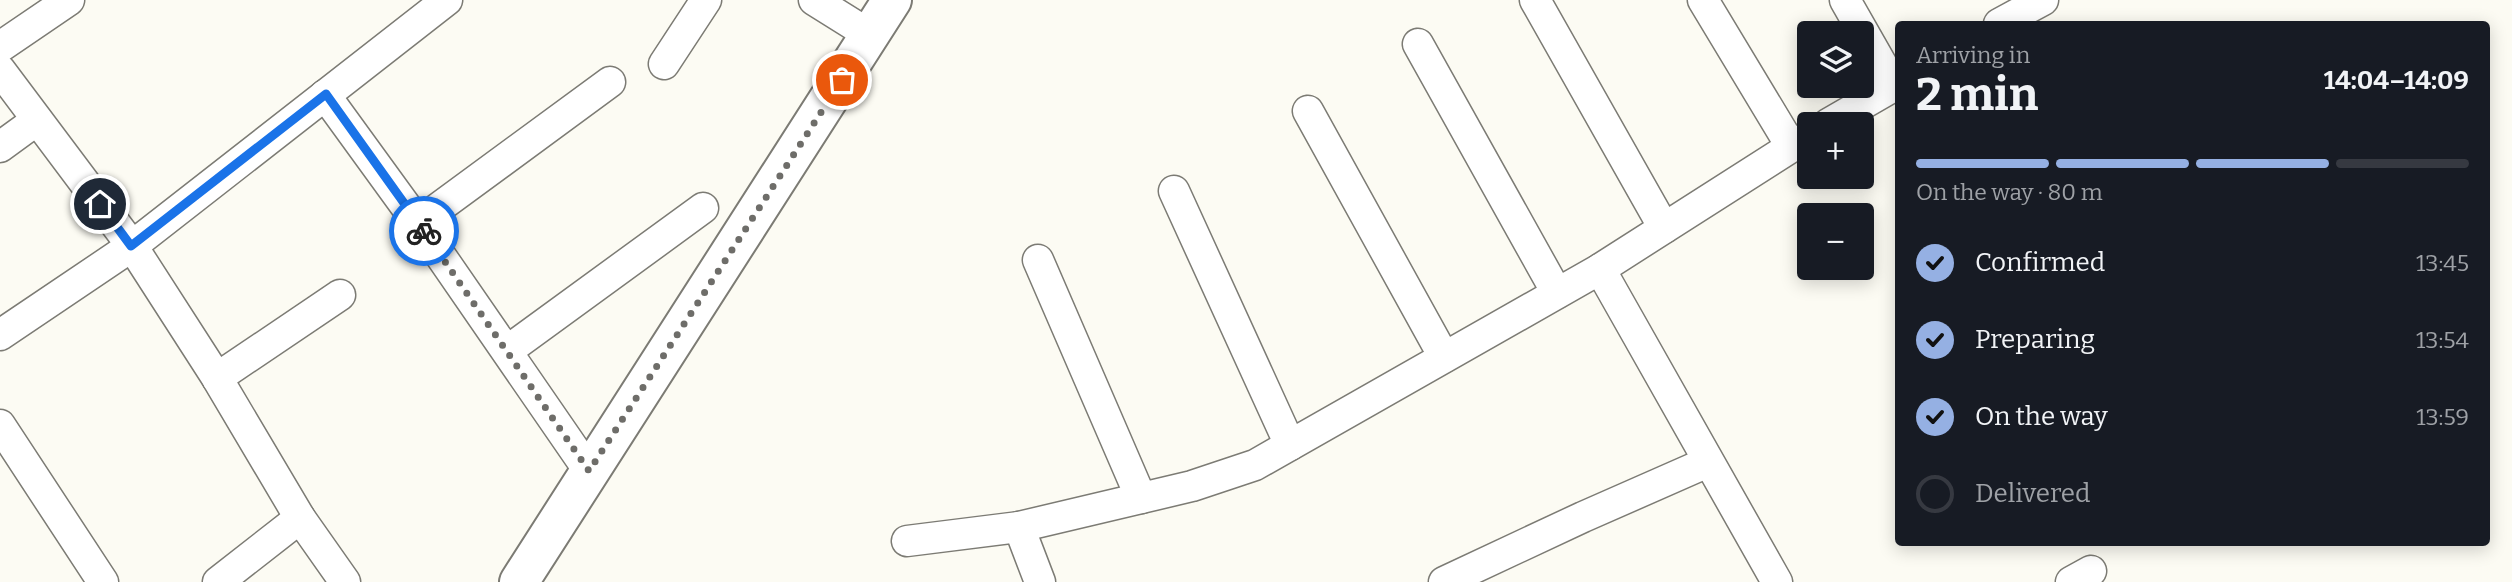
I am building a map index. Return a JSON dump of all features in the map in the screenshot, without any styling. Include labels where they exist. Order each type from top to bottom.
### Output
[{"type":"street","points":[[0,47],[69,0]]},
{"type":"street","points":[[0,335],[131,246],[447,0]]},
{"type":"street","points":[[664,64],[706,0]]},
{"type":"street","points":[[814,0],[870,35]]},
{"type":"street","points":[[519,582],[892,0]]},
{"type":"street","points":[[1535,0],[1664,228]]},
{"type":"street","points":[[1703,0],[1797,137]]},
{"type":"street","points":[[1845,0],[1895,82]]},
{"type":"street","points":[[2001,15],[2043,0]]},
{"type":"street","points":[[1418,44],[1556,293]]},
{"type":"street","points":[[0,70],[131,246],[217,379],[300,518],[345,582]]},
{"type":"street","points":[[418,222],[610,82]]},
{"type":"street","points":[[1848,112],[1895,85]]},
{"type":"street","points":[[326,94],[418,222],[589,471]]},
{"type":"street","points":[[1308,111],[1444,357]]},
{"type":"street","points":[[0,147],[37,120]]},
{"type":"street","points":[[907,541],[1019,527],[1223,477],[1255,465],[1600,269],[1797,143]]},
{"type":"street","points":[[1174,191],[1290,445]]},
{"type":"street","points":[[506,351],[703,208]]},
{"type":"street","points":[[1038,260],[1141,498]]},
{"type":"street","points":[[1600,269],[1777,582]]},
{"type":"street","points":[[217,379],[340,295]]},
{"type":"street","points":[[0,425],[103,582]]},
{"type":"street","points":[[1444,582],[1583,517],[1708,463]]},
{"type":"street","points":[[218,582],[300,518]]},
{"type":"street","points":[[1019,527],[1040,582]]},
{"type":"way so far","points":[[424,231],[589,471],[842,80]]},
{"type":"route","points":[[100,204],[131,246],[326,94],[424,231]]}]
